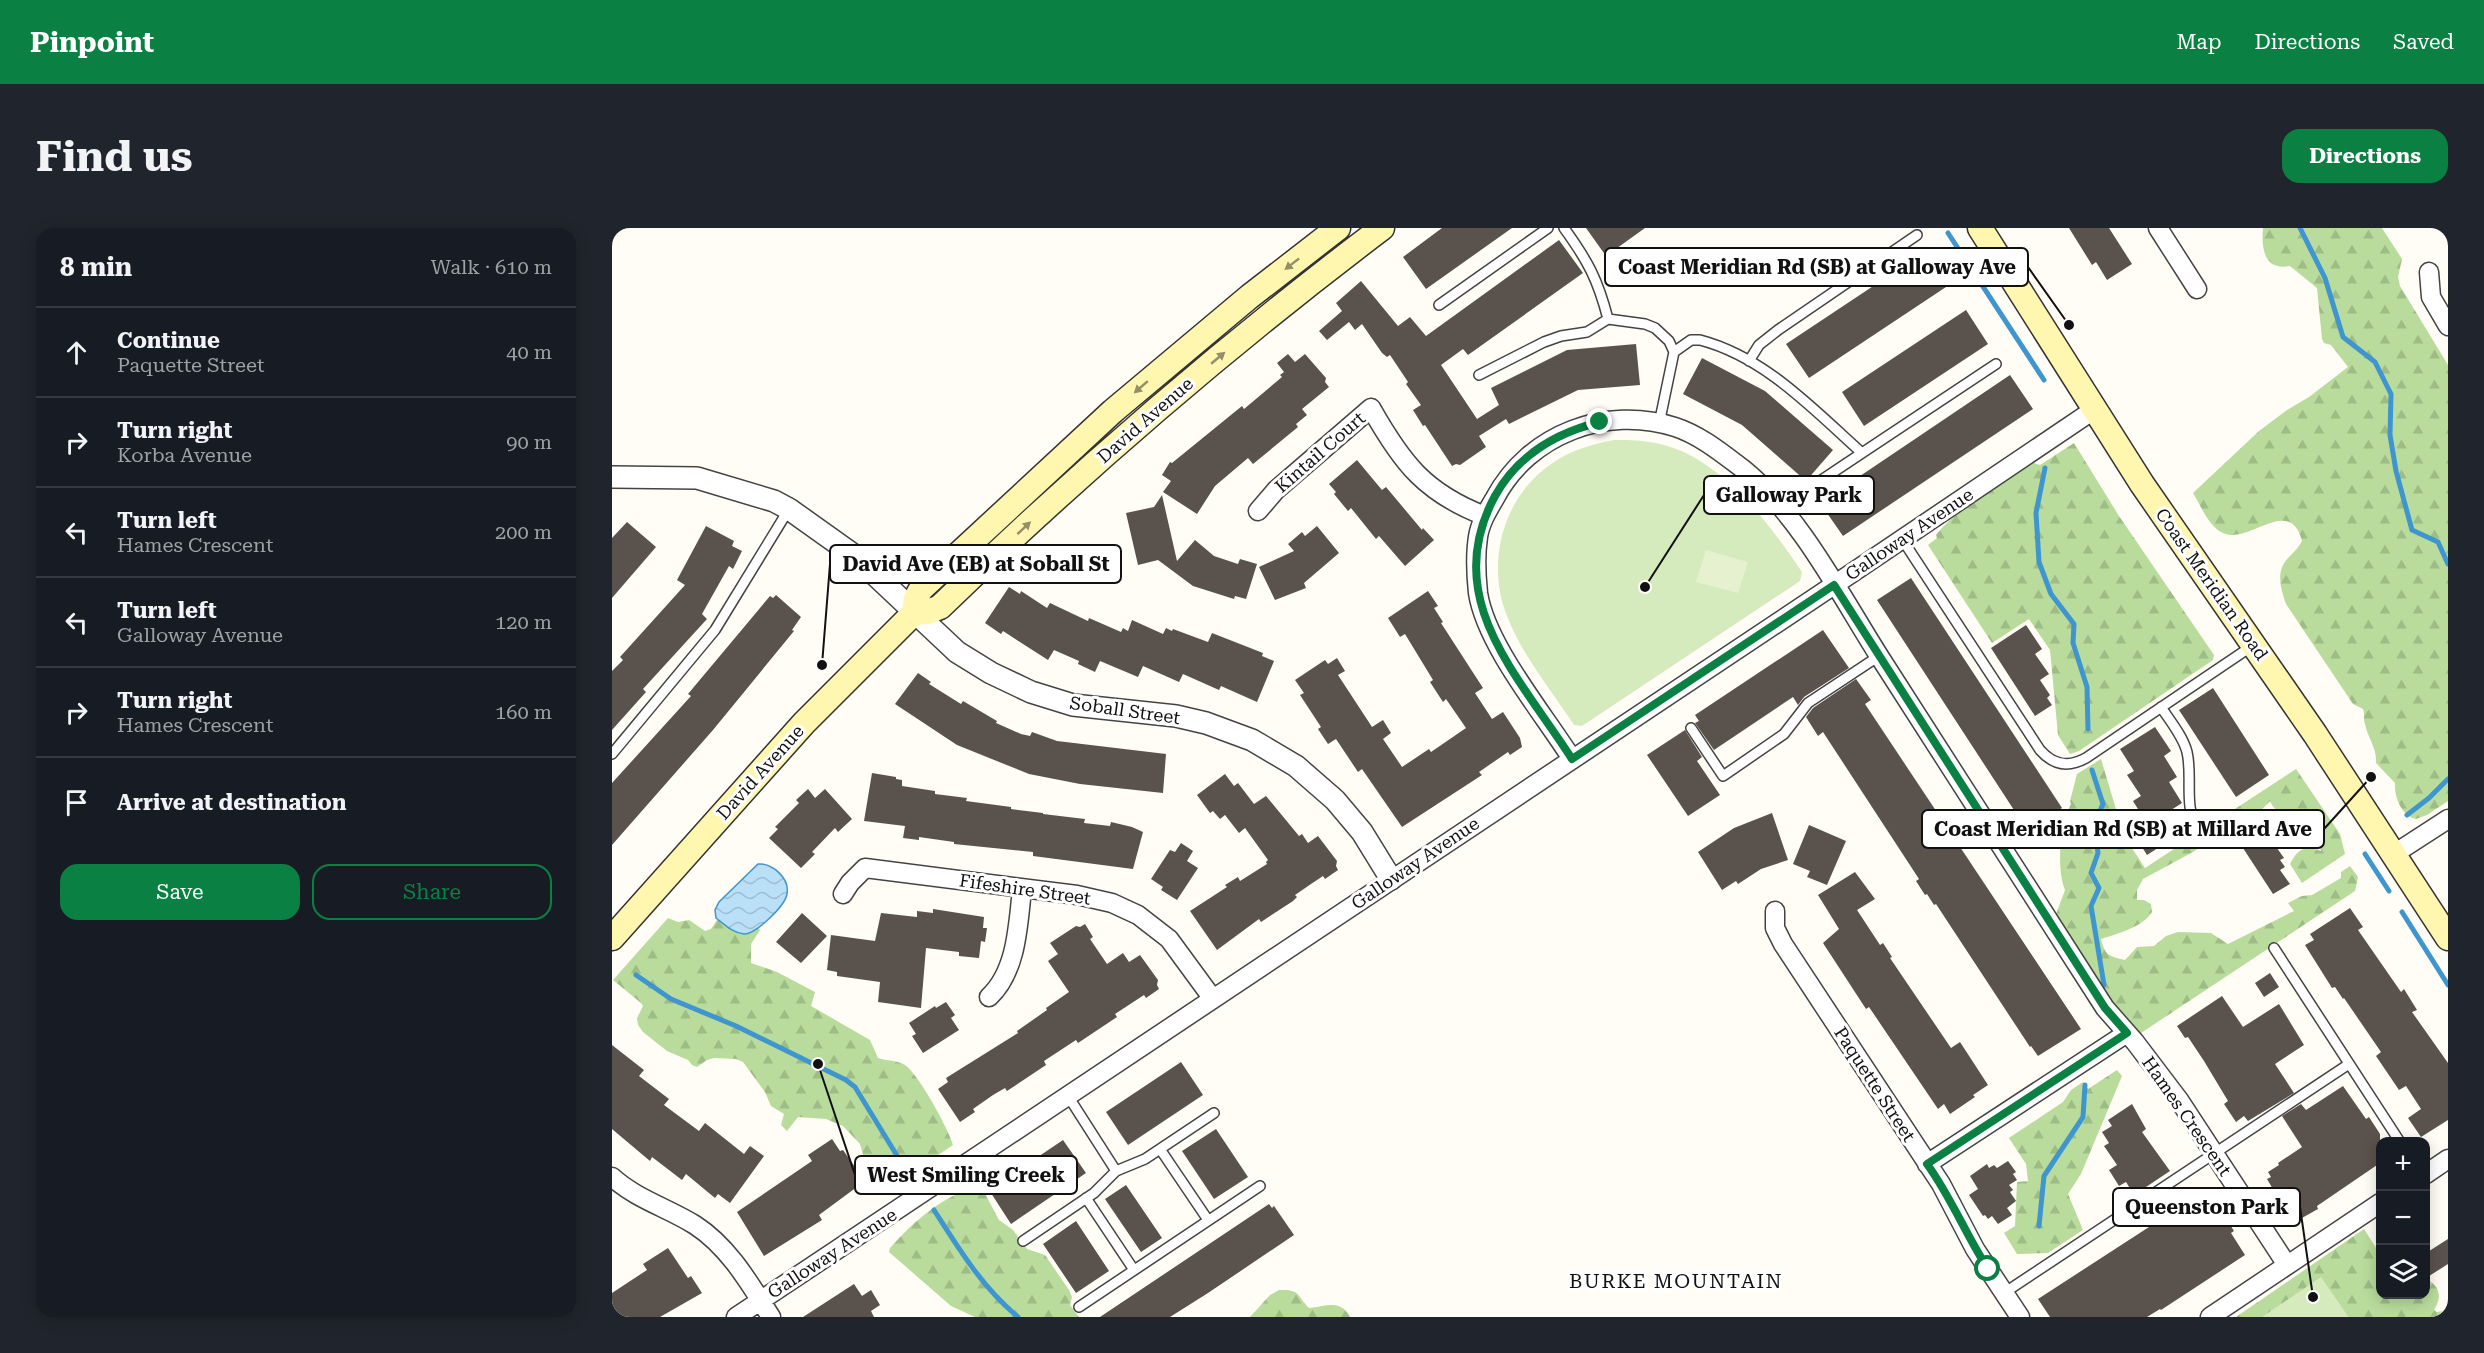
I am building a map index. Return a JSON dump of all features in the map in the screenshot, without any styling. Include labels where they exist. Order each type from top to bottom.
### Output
[{"type":"main road","name":"David Avenue","points":[[612,938],[804,723],[914,613],[916,598],[921,589],[1062,456],[1249,297],[1338,228]]},
{"type":"main road","name":"David Avenue","points":[[914,613],[928,612],[940,607],[1037,515],[1188,383],[1382,228]]},
{"type":"main road","name":"Coast Meridian Road","points":[[1980,228],[2182,544],[2254,645],[2448,938]]},
{"type":"street","points":[[2158,228],[2197,290]]},
{"type":"street","points":[[2429,272],[2431,297],[2448,326]]},
{"type":"street","name":"Kintail Court","points":[[1258,511],[1270,495],[1371,408],[1400,453],[1425,483],[1451,501],[1485,516]]},
{"type":"street","name":"Galloway Avenue","points":[[736,1317],[2095,409]]},
{"type":"street","name":"Hames Crescent","points":[[1572,759],[1498,647],[1486,622],[1478,594],[1475,564],[1478,536],[1485,516],[1511,471],[1552,438],[1600,422],[1638,419],[1674,426],[1687,432],[1748,473],[1787,515],[2105,1008],[2179,1100],[2288,1265]]},
{"type":"street","name":"Soball Street","points":[[612,477],[696,478],[774,501],[789,509],[855,556],[946,643],[970,661],[1010,684],[1073,705],[1176,716],[1206,723],[1252,740],[1303,771],[1335,800],[1362,832],[1391,879]]},
{"type":"street","points":[[2394,854],[2448,819]]},
{"type":"street","name":"Fifeshire Street","points":[[843,894],[865,868],[1097,898],[1138,915],[1169,939],[1213,999]]},
{"type":"street","points":[[989,997],[1000,985],[1009,967],[1022,889]]},
{"type":"street","name":"Paquette Street","points":[[1775,911],[1775,928],[1783,944],[1941,1184],[1975,1249],[2020,1317]]},
{"type":"street","points":[[1927,1164],[2127,1033]]},
{"type":"street","points":[[2430,1171],[2448,1159]]},
{"type":"street","points":[[612,1177],[629,1190],[693,1224],[712,1238],[726,1252],[771,1317]]},
{"type":"street","points":[[2210,1317],[2376,1206]]},
{"type":"lane","points":[[1439,305],[1548,228]]},
{"type":"lane","points":[[1564,228],[1591,268],[1608,320]]},
{"type":"lane","points":[[1749,361],[1760,345],[1778,330],[1917,235]]},
{"type":"lane","points":[[1479,375],[1544,342],[1561,336],[1587,332],[1608,320],[1645,324],[1655,328],[1669,341],[1674,352],[1659,424]]},
{"type":"lane","points":[[1674,352],[1691,340],[1700,340],[1749,361],[1780,380],[1862,453]]},
{"type":"lane","points":[[1814,485],[1996,364]]},
{"type":"lane","points":[[612,754],[715,630],[789,509]]},
{"type":"lane","points":[[1902,539],[2037,745],[2049,759],[2063,764],[2077,763],[2254,645]]},
{"type":"lane","points":[[1691,728],[1723,776],[1784,734],[1808,703],[1879,656]]},
{"type":"lane","points":[[2161,707],[2187,751],[2190,810],[2198,830]]},
{"type":"lane","points":[[2274,948],[2397,1137]]},
{"type":"lane","points":[[2004,1293],[2349,1064]]},
{"type":"lane","points":[[1068,1096],[1116,1171]]},
{"type":"lane","points":[[1023,1241],[1086,1198],[1116,1171],[1140,1162],[1214,1113]]},
{"type":"lane","points":[[1160,1149],[1208,1220]]},
{"type":"lane","points":[[1079,1307],[1260,1186]]},
{"type":"lane","points":[[1086,1198],[1134,1270]]},
{"type":"green space","points":[[2263,228],[2382,228],[2402,259],[2398,277],[2400,286],[2448,365],[2448,801],[2427,815],[2416,819],[2402,810],[2397,799],[2395,783],[2376,763],[2375,752],[2364,722],[2363,709],[2353,704],[2286,604],[2280,579],[2285,561],[2302,541],[2296,528],[2288,522],[2279,521],[2245,533],[2233,535],[2223,533],[2209,521],[2193,493],[2259,431],[2348,367],[2331,345],[2324,343],[2322,339],[2317,288],[2290,266],[2281,267],[2270,261],[2264,250]]},
{"type":"green space","points":[[1614,440],[1660,444],[1703,463],[1723,478],[1759,514],[1802,572],[1800,581],[1582,726],[1574,725],[1513,630],[1501,595],[1498,573],[1499,552],[1503,530],[1511,510],[1522,492],[1537,476],[1568,454]]},
{"type":"green space","points":[[2074,443],[2119,516],[2214,655],[2213,660],[2079,751],[2070,754],[2058,735],[2050,650],[2029,619],[1992,643],[1928,545],[1937,538],[1936,535],[1956,514],[1980,496],[2030,462],[2040,465]]},
{"type":"green space","points":[[1706,550],[1748,562],[1738,593],[1696,582]]},
{"type":"green space","points":[[2101,759],[2124,836],[2145,868],[2296,769],[2340,834],[2345,854],[2302,883],[2290,864],[2302,850],[2310,848],[2321,851],[2320,845],[2311,830],[2295,812],[2287,814],[2280,812],[2270,801],[2252,820],[2221,833],[2193,852],[2143,879],[2137,890],[2137,900],[2144,900],[2151,904],[2152,912],[2136,926],[2101,939],[2104,949],[2111,956],[2125,960],[2137,947],[2154,946],[2166,936],[2178,932],[2211,933],[2228,944],[2294,911],[2288,903],[2302,896],[2312,895],[2341,878],[2341,872],[2350,866],[2358,877],[2355,891],[2135,1037],[2055,917],[2065,890],[2062,881],[2060,847],[2077,774]]},
{"type":"green space","points":[[719,917],[757,924],[760,930],[751,944],[751,963],[777,972],[815,992],[811,1006],[870,1040],[878,1058],[905,1065],[918,1079],[932,1102],[953,1145],[935,1157],[930,1166],[891,1192],[864,1158],[860,1144],[843,1126],[826,1119],[798,1117],[787,1131],[781,1125],[784,1114],[771,1106],[765,1092],[743,1062],[736,1059],[714,1058],[697,1067],[688,1060],[667,1051],[643,1032],[638,1025],[637,1018],[643,1006],[613,980],[668,918],[678,922],[689,920],[705,931],[711,929]]},
{"type":"green space","points":[[2117,1070],[2122,1076],[2081,1174],[2068,1194],[2083,1230],[2048,1253],[2017,1254],[2004,1233],[2015,1226],[2017,1182],[2028,1181],[2026,1164],[2009,1138],[2063,1102],[2071,1090],[2083,1082],[2088,1089]]},
{"type":"green space","points":[[981,1186],[999,1220],[1013,1230],[1027,1249],[1045,1255],[1069,1290],[1072,1297],[1070,1305],[1079,1317],[975,1317],[951,1306],[889,1252],[899,1238],[942,1202]]},
{"type":"green space","points":[[2364,1229],[2376,1248],[2376,1299],[2430,1299],[2430,1281],[2439,1294],[2434,1310],[2437,1312],[2448,1310],[2448,1317],[2348,1317],[2331,1292],[2298,1317],[2236,1317]]},
{"type":"green space","points":[[2321,1277],[2348,1317],[2262,1317]]},
{"type":"green space","points":[[1279,1290],[1295,1292],[1309,1308],[1338,1306],[1350,1317],[1250,1317],[1270,1295]]},
{"type":"water","points":[[758,864],[769,866],[783,877],[787,894],[776,912],[762,925],[749,933],[736,932],[716,918],[715,910],[719,902]]},
{"type":"building","points":[[1442,228],[1512,228],[1426,289],[1403,257]]},
{"type":"building","points":[[1586,228],[1645,228],[1606,256]]},
{"type":"building","points":[[2069,228],[2109,228],[2132,264],[2107,280],[2096,262],[2092,265]]},
{"type":"building","points":[[1559,240],[1583,273],[1468,355],[1463,349],[1441,365],[1477,419],[1499,405],[1491,388],[1567,350],[1636,344],[1640,385],[1578,390],[1509,424],[1506,419],[1479,436],[1486,447],[1460,465],[1452,466],[1425,425],[1423,426],[1413,410],[1421,405],[1406,384],[1408,382],[1390,355],[1387,357],[1382,353],[1362,324],[1355,330],[1349,322],[1327,340],[1319,331],[1342,311],[1336,303],[1361,281],[1398,326],[1410,317],[1426,336]]},
{"type":"building","points":[[1926,251],[1949,285],[1809,378],[1786,344]]},
{"type":"building","points":[[1966,310],[1988,344],[1864,426],[1842,392]]},
{"type":"building","points":[[1288,354],[1295,362],[1305,354],[1326,378],[1325,382],[1329,387],[1302,409],[1307,415],[1296,424],[1298,427],[1253,464],[1248,458],[1215,486],[1197,514],[1163,492],[1171,481],[1162,475],[1170,462],[1172,463],[1242,406],[1244,409],[1282,377],[1280,375],[1284,372],[1277,363]]},
{"type":"building","points":[[1702,358],[1765,391],[1833,450],[1806,481],[1742,425],[1683,394]]},
{"type":"building","points":[[2010,375],[2033,409],[1843,536],[1820,503]]},
{"type":"building","points":[[1357,460],[1382,490],[1386,487],[1422,530],[1423,528],[1434,540],[1405,566],[1379,536],[1376,539],[1351,508],[1348,511],[1329,484]]},
{"type":"building","points":[[1162,495],[1177,561],[1195,540],[1214,556],[1238,564],[1240,559],[1257,564],[1246,599],[1235,596],[1234,599],[1193,586],[1158,560],[1138,565],[1126,513],[1154,507]]},
{"type":"building","points":[[627,522],[656,547],[612,598],[612,538]]},
{"type":"building","points":[[706,526],[734,541],[732,546],[742,551],[733,569],[729,566],[702,614],[707,619],[643,689],[646,692],[612,730],[612,671],[623,660],[620,657],[685,585],[677,580]]},
{"type":"building","points":[[1317,526],[1339,553],[1304,583],[1306,588],[1275,600],[1259,567],[1294,551],[1288,544],[1302,532],[1305,536]]},
{"type":"building","points":[[1911,578],[2062,808],[2027,830],[1877,600]]},
{"type":"building","points":[[1009,587],[1020,594],[1021,591],[1047,608],[1050,603],[1088,621],[1089,618],[1121,632],[1123,628],[1128,631],[1132,620],[1163,634],[1166,628],[1172,631],[1173,629],[1208,642],[1212,633],[1263,653],[1262,656],[1274,661],[1257,702],[1221,686],[1219,690],[1183,674],[1179,682],[1143,666],[1138,677],[1100,661],[1095,672],[1078,664],[1079,661],[1054,650],[1048,660],[1003,631],[1001,634],[985,623]]},
{"type":"building","points":[[1428,591],[1438,606],[1434,608],[1443,622],[1441,623],[1483,688],[1475,693],[1492,719],[1503,712],[1520,738],[1522,747],[1510,755],[1508,752],[1479,772],[1482,775],[1402,827],[1362,769],[1358,772],[1336,739],[1328,744],[1318,729],[1321,727],[1300,695],[1304,693],[1295,680],[1325,660],[1328,664],[1337,658],[1345,671],[1338,675],[1372,727],[1383,720],[1391,733],[1383,739],[1402,767],[1429,749],[1431,752],[1466,728],[1446,699],[1443,702],[1430,682],[1433,680],[1405,634],[1400,637],[1388,618]]},
{"type":"building","points":[[776,595],[801,617],[792,630],[794,631],[713,730],[612,845],[612,783],[691,696],[688,694],[770,596],[773,598]]},
{"type":"building","points":[[2026,625],[2042,649],[2035,654],[2049,674],[2040,680],[2050,695],[2047,698],[2052,705],[2035,716],[1991,648]]},
{"type":"building","points":[[1823,630],[1849,668],[1804,697],[1798,705],[1793,697],[1714,750],[1695,723],[1699,721],[1695,715]]},
{"type":"building","points":[[918,673],[931,682],[929,684],[961,704],[963,701],[997,721],[996,723],[1021,734],[1030,736],[1032,732],[1057,741],[1166,754],[1163,793],[1080,784],[1029,774],[957,745],[895,704]]},
{"type":"building","points":[[1856,679],[1871,700],[1865,704],[2081,1029],[2038,1056],[1936,904],[1934,905],[1927,894],[1925,895],[1916,881],[1919,879],[1823,732],[1818,736],[1806,717],[1813,708]]},
{"type":"building","points":[[2213,688],[2269,775],[2236,797],[2179,710]]},
{"type":"building","points":[[2155,727],[2171,751],[2164,756],[2177,777],[2169,782],[2182,803],[2168,812],[2181,833],[2147,855],[2132,831],[2146,822],[2133,801],[2141,796],[2127,775],[2134,771],[2120,749]]},
{"type":"building","points":[[1685,730],[1702,757],[1697,761],[1720,795],[1688,816],[1647,755]]},
{"type":"building","points":[[872,773],[896,777],[902,780],[902,786],[935,791],[935,794],[967,798],[966,801],[1085,819],[1084,823],[1110,826],[1111,822],[1132,827],[1143,832],[1133,869],[1033,856],[1033,852],[954,844],[954,842],[919,837],[919,840],[903,838],[905,826],[864,821]]},
{"type":"building","points":[[1225,774],[1234,786],[1238,783],[1254,804],[1266,796],[1299,836],[1302,834],[1308,843],[1318,836],[1337,861],[1338,870],[1325,879],[1323,876],[1295,895],[1297,897],[1293,901],[1261,922],[1259,919],[1217,950],[1190,911],[1227,887],[1225,885],[1238,877],[1240,881],[1267,864],[1268,860],[1245,828],[1239,833],[1225,815],[1220,819],[1213,811],[1210,813],[1197,795]]},
{"type":"building","points":[[808,789],[815,798],[825,789],[852,819],[838,832],[835,828],[812,852],[815,854],[801,868],[769,838],[778,829],[775,827],[799,803],[796,800]]},
{"type":"building","points":[[1772,813],[1788,860],[1761,869],[1738,884],[1736,881],[1722,890],[1698,852],[1734,828]]},
{"type":"building","points":[[1809,825],[1846,841],[1827,885],[1807,877],[1810,871],[1793,864]]},
{"type":"building","points":[[2262,831],[2269,843],[2272,841],[2284,858],[2280,860],[2285,867],[2280,870],[2290,884],[2273,894],[2241,845]]},
{"type":"building","points":[[1181,843],[1193,851],[1187,861],[1198,868],[1177,900],[1161,890],[1163,887],[1151,879],[1170,850],[1175,852]]},
{"type":"building","points":[[1855,872],[1875,899],[1857,910],[1880,945],[1883,943],[1892,957],[1890,958],[1951,1048],[1960,1042],[1988,1085],[1950,1114],[1944,1104],[1938,1109],[1869,1007],[1866,1009],[1823,943],[1839,929],[1818,895]]},
{"type":"building","points":[[2350,908],[2363,927],[2358,930],[2401,992],[2404,989],[2417,1010],[2412,1012],[2448,1063],[2448,1120],[2421,1137],[2408,1118],[2421,1109],[2406,1086],[2399,1090],[2376,1056],[2381,1052],[2344,998],[2335,987],[2332,988],[2305,945],[2314,940],[2310,934]]},
{"type":"building","points":[[933,909],[984,917],[983,928],[987,928],[985,942],[981,941],[979,958],[959,956],[959,952],[926,948],[921,1008],[878,1002],[880,982],[837,976],[837,972],[827,970],[831,935],[875,941],[881,913],[917,917],[917,911],[933,913]]},
{"type":"building","points":[[802,913],[827,936],[801,963],[776,942]]},
{"type":"building","points":[[1085,924],[1093,937],[1090,939],[1107,964],[1123,953],[1129,962],[1140,955],[1158,980],[1159,989],[1146,998],[1144,995],[1115,1014],[1117,1017],[1078,1043],[1076,1040],[1044,1061],[1046,1065],[1007,1091],[1005,1088],[993,1095],[973,1109],[975,1112],[960,1122],[938,1089],[948,1082],[946,1078],[1018,1033],[1017,1031],[1069,992],[1048,961],[1058,954],[1050,943],[1076,926],[1080,927]]},
{"type":"building","points":[[2270,973],[2279,987],[2264,997],[2255,983]]},
{"type":"building","points":[[2222,996],[2243,1027],[2279,1004],[2304,1045],[2275,1064],[2294,1093],[2248,1121],[2244,1116],[2236,1122],[2224,1104],[2228,1101],[2204,1061],[2188,1037],[2185,1038],[2177,1026]]},
{"type":"building","points":[[946,1002],[955,1015],[951,1018],[959,1030],[923,1053],[912,1036],[916,1034],[909,1023],[935,1006],[936,1008]]},
{"type":"building","points":[[612,1045],[644,1070],[639,1076],[669,1099],[664,1105],[699,1131],[705,1123],[744,1154],[750,1146],[764,1156],[730,1203],[718,1194],[715,1198],[686,1174],[682,1180],[652,1157],[650,1161],[612,1129]]},
{"type":"building","points":[[1181,1062],[1203,1095],[1128,1145],[1106,1112]]},
{"type":"building","points":[[2343,1086],[2366,1119],[2369,1117],[2380,1137],[2376,1137],[2376,1166],[2317,1206],[2318,1209],[2293,1223],[2267,1179],[2271,1177],[2268,1172],[2302,1147],[2282,1116],[2301,1104],[2306,1110]]},
{"type":"building","points":[[2132,1104],[2146,1129],[2142,1132],[2170,1171],[2134,1195],[2126,1182],[2119,1186],[2109,1170],[2117,1165],[2104,1146],[2109,1143],[2102,1132],[2112,1126],[2108,1120]]},
{"type":"building","points":[[1216,1129],[1248,1177],[1214,1199],[1182,1151]]},
{"type":"building","points":[[832,1139],[840,1151],[843,1150],[865,1181],[819,1215],[822,1220],[764,1256],[737,1212],[812,1161],[808,1155]]},
{"type":"building","points":[[1063,1140],[1086,1173],[1011,1224],[989,1190]]},
{"type":"building","points":[[2008,1161],[2016,1172],[2013,1174],[2017,1180],[2009,1185],[2013,1190],[2010,1192],[2016,1201],[2007,1208],[2012,1215],[1998,1224],[1992,1216],[1988,1219],[1985,1215],[1983,1216],[1969,1195],[1978,1189],[1970,1176],[1987,1164],[1989,1168],[1994,1165],[1997,1168]]},
{"type":"building","points":[[1126,1185],[1162,1238],[1141,1252],[1105,1199]]},
{"type":"building","points":[[2197,1192],[2214,1217],[2222,1212],[2234,1231],[2231,1233],[2245,1255],[2147,1317],[2050,1317],[2038,1299],[2149,1227],[2147,1225]]},
{"type":"building","points":[[1269,1204],[1272,1208],[1274,1206],[1294,1235],[1208,1293],[1170,1317],[1100,1317]]},
{"type":"building","points":[[1076,1221],[1109,1271],[1076,1293],[1043,1244]]},
{"type":"building","points":[[2448,1239],[2448,1264],[2430,1275],[2430,1250]]},
{"type":"building","points":[[668,1248],[688,1278],[691,1276],[702,1293],[660,1317],[617,1317],[612,1309],[612,1293],[647,1270],[643,1264]]},
{"type":"building","points":[[854,1284],[862,1296],[871,1290],[880,1305],[871,1311],[874,1317],[803,1317]]},
{"type":"waterway","points":[[2300,228],[2325,278],[2343,337],[2375,362],[2391,394],[2390,435],[2396,471],[2412,530],[2438,542],[2448,564]]},
{"type":"waterway","points":[[1948,233],[2044,380]]},
{"type":"waterway","points":[[2045,468],[2036,513],[2039,562],[2051,594],[2074,624],[2073,643],[2087,687],[2088,729]]},
{"type":"waterway","points":[[2092,770],[2103,804],[2094,824],[2098,853],[2091,873],[2099,888],[2091,906],[2104,985]]},
{"type":"waterway","points":[[2407,815],[2448,779]]},
{"type":"waterway","points":[[2365,854],[2389,891]]},
{"type":"waterway","points":[[2402,912],[2448,985]]},
{"type":"waterway","points":[[636,975],[671,999],[736,1026],[846,1080],[855,1087],[907,1172]]},
{"type":"waterway","points":[[2039,1226],[2044,1176],[2083,1117],[2085,1085]]},
{"type":"waterway","points":[[934,1210],[982,1280],[1018,1317]]},
{"type":"place","name":"Coast Meridian Rd (SB) at Galloway Ave","points":[[2069,325]]},
{"type":"place","name":"Galloway Park","points":[[1645,587]]},
{"type":"place","name":"David Ave (EB) at Soball St","points":[[822,665]]},
{"type":"place","name":"Coast Meridian Rd (SB) at Millard Ave","points":[[2371,777]]},
{"type":"place","name":"West Smiling Creek","points":[[818,1064]]},
{"type":"place","name":"Queenston Park","points":[[2313,1297]]},
{"type":"district","name":"BURKE MOUNTAIN","points":[[1676,1281]]},
{"type":"route","points":[[1600,422],[1570,430],[1552,438],[1511,471],[1485,516],[1478,536],[1475,564],[1478,594],[1491,634],[1572,759],[1834,585],[2105,1008],[2127,1033],[1927,1164],[1941,1184],[1988,1269]]}]
